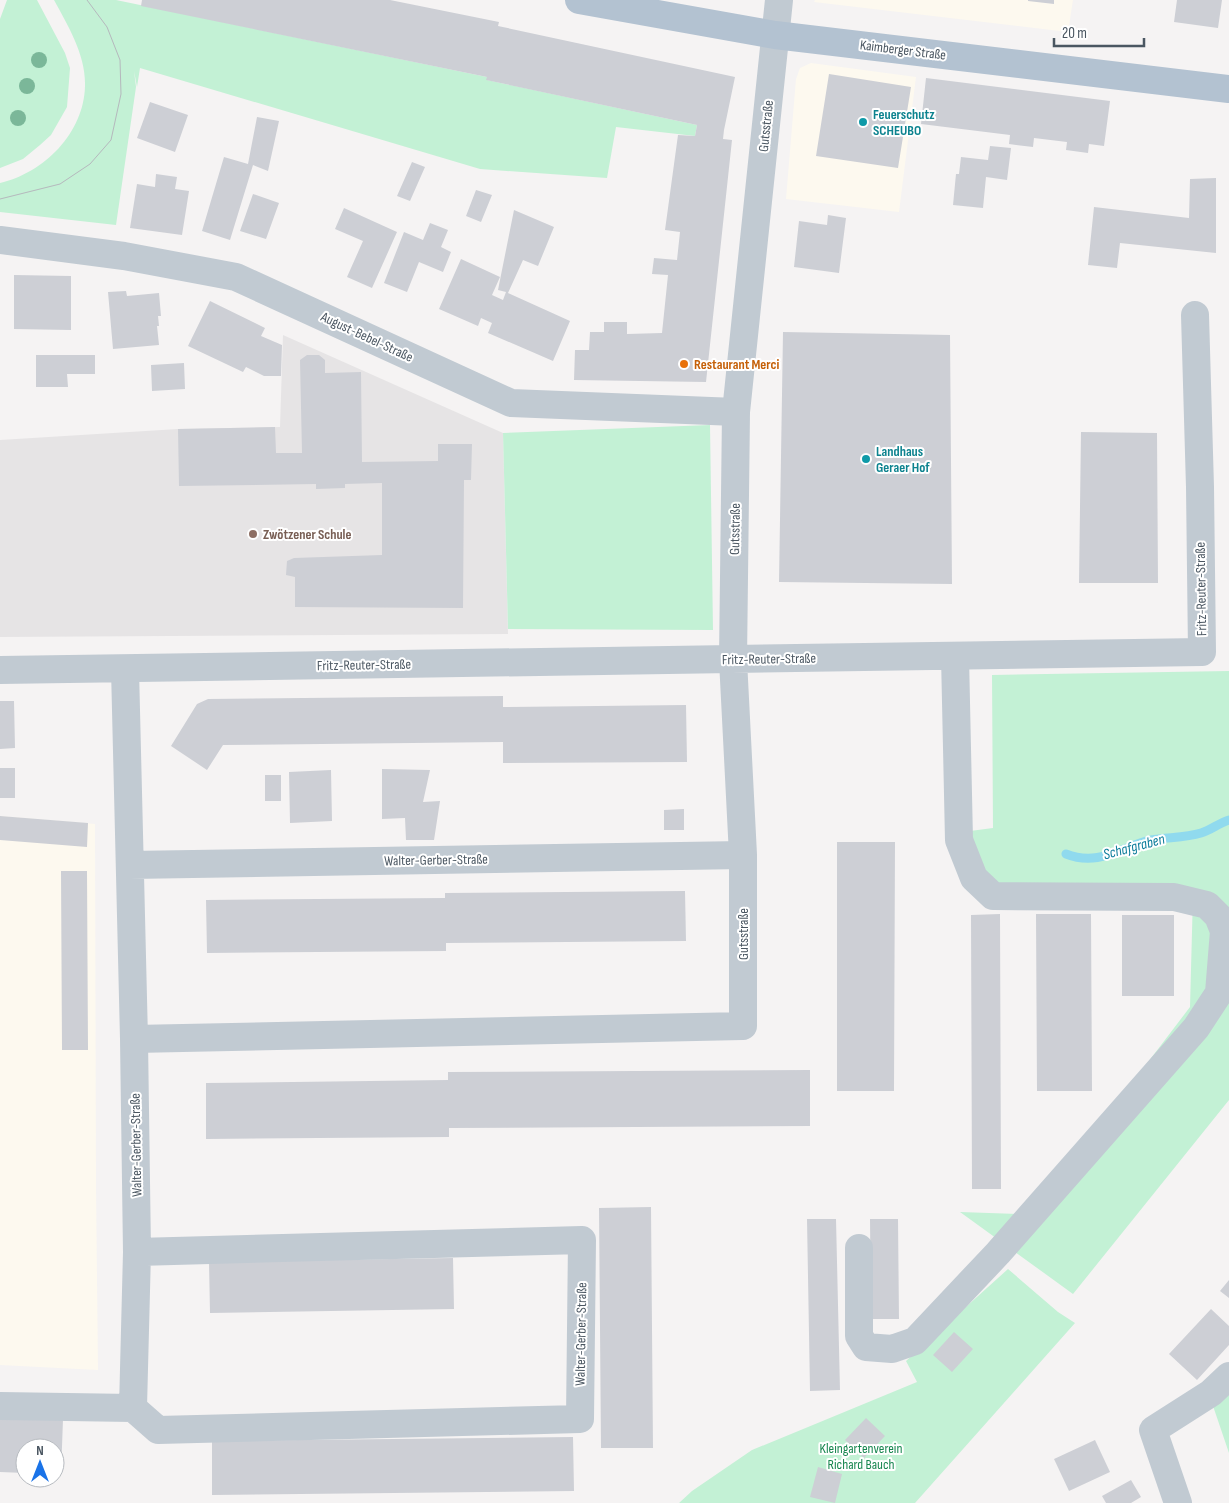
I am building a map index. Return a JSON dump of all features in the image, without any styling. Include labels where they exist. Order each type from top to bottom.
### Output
[{"type":"main road","name":"Kaimberger Straße","points":[[579,0],[775,35],[1229,89]]},
{"type":"street","name":"Gutsstraße","points":[[134,1038],[743,1026],[743,855],[733,660],[736,412],[779,0]]},
{"type":"street","name":"August-Bebel-Straße","points":[[0,240],[124,256],[236,277],[510,403],[736,412]]},
{"type":"street","name":"Fritz-Reuter-Straße","points":[[0,670],[1202,652],[1195,315]]},
{"type":"street","points":[[859,1248],[859,1336],[866,1347],[875,1348],[892,1349],[915,1341],[998,1253],[1196,1028],[1219,993],[1224,931],[1218,916],[1207,905],[1174,897],[993,896],[974,878],[959,840],[955,656]]},
{"type":"street","name":"Walter-Gerber-Straße","points":[[125,669],[137,1252],[133,1408],[158,1430],[580,1419],[582,1240],[137,1252]]},
{"type":"street","name":"Walter-Gerber-Straße","points":[[130,865],[743,855]]},
{"type":"street","points":[[1178,1503],[1152,1430],[1211,1393],[1229,1376]]},
{"type":"street","points":[[0,1406],[133,1408]]},
{"type":"shaded area","points":[[815,0],[1073,0],[1068,32],[814,2]]},
{"type":"shaded area","points":[[811,63],[916,77],[899,212],[786,199],[796,79],[800,68]]},
{"type":"shaded area","name":"Zwötzener Schule","points":[[283,335],[503,433],[508,634],[0,637],[0,440],[178,429],[280,427]]},
{"type":"shaded area","points":[[0,816],[95,824],[98,1370],[0,1365]]},
{"type":"green space","points":[[7,0],[37,0],[65,53],[70,68],[67,107],[51,135],[23,159],[0,168],[0,19]]},
{"type":"green space","points":[[54,0],[116,0],[487,77],[487,80],[697,125],[695,136],[616,127],[607,178],[480,169],[140,68],[137,87],[134,71],[136,87],[116,225],[0,212],[0,183],[32,170],[59,148],[77,120],[83,103],[85,74],[83,63],[75,41]]},
{"type":"green space","points":[[710,425],[713,630],[508,629],[503,433]]},
{"type":"green space","points":[[1229,671],[1229,1100],[1073,1294],[960,1212],[1021,1214],[1053,1187],[1190,1007],[1193,894],[1020,896],[980,874],[970,831],[993,828],[992,675]]},
{"type":"green space","name":"Kleingartenverein Richard Bauch","points":[[1008,1269],[1058,1312],[1075,1323],[915,1503],[679,1503],[692,1491],[752,1450],[917,1382],[906,1361]]},
{"type":"green space","points":[[1229,1387],[1229,1453],[1212,1403]]},
{"type":"building","points":[[142,0],[390,0],[499,22],[498,26],[735,77],[723,139],[732,140],[706,382],[574,380],[575,350],[589,350],[590,332],[604,332],[604,322],[627,322],[627,334],[662,333],[668,275],[652,274],[654,258],[677,260],[680,232],[665,230],[678,135],[695,136],[697,125],[486,80],[487,77],[141,6]]},
{"type":"building","points":[[1054,0],[1054,4],[1028,1]]},
{"type":"building","points":[[1177,0],[1222,0],[1218,28],[1174,22]]},
{"type":"building","name":"Feuerschutz SCHEUBO","points":[[829,74],[911,87],[898,168],[816,156]]},
{"type":"building","points":[[926,78],[1110,101],[1104,146],[1089,144],[1088,153],[1066,150],[1067,142],[1034,138],[1033,147],[1009,144],[1010,135],[921,124]]},
{"type":"building","points":[[150,102],[188,115],[175,152],[137,138]]},
{"type":"building","points":[[257,117],[279,121],[268,171],[253,165],[230,240],[202,231],[224,157],[248,164]]},
{"type":"building","points":[[990,146],[1011,148],[1007,180],[986,177],[983,208],[953,205],[956,174],[959,174],[961,157],[988,160]]},
{"type":"building","points":[[412,162],[425,167],[410,201],[397,196]]},
{"type":"building","points":[[156,174],[177,177],[175,189],[189,191],[182,235],[130,228],[137,184],[155,187]]},
{"type":"building","points":[[1216,178],[1216,253],[1120,243],[1117,268],[1088,265],[1094,207],[1189,218],[1190,179]]},
{"type":"building","points":[[476,190],[492,195],[481,222],[466,216]]},
{"type":"building","points":[[253,194],[279,203],[266,239],[240,231]]},
{"type":"building","points":[[344,208],[397,232],[372,288],[347,277],[363,241],[335,229]]},
{"type":"building","points":[[514,210],[554,227],[538,266],[523,260],[508,293],[570,321],[553,361],[488,333],[492,323],[481,318],[478,326],[439,309],[461,259],[500,277],[492,295],[503,300],[506,292],[498,290]]},
{"type":"building","points":[[828,215],[846,218],[839,273],[794,267],[799,221],[827,225]]},
{"type":"building","points":[[430,223],[448,230],[441,247],[451,252],[443,272],[419,262],[407,292],[384,283],[404,232],[423,240]]},
{"type":"building","points":[[14,275],[71,276],[71,330],[14,329]]},
{"type":"building","points":[[126,291],[127,296],[159,293],[161,316],[158,316],[159,326],[157,326],[159,345],[113,349],[108,292]]},
{"type":"building","points":[[210,301],[265,328],[261,336],[282,345],[281,376],[264,376],[246,367],[243,372],[188,346]]},
{"type":"building","name":"Landhaus Geraer Hof","points":[[783,332],[950,335],[952,584],[779,582]]},
{"type":"building","points":[[36,355],[95,355],[95,374],[67,374],[68,387],[36,387]]},
{"type":"building","points":[[307,355],[319,355],[325,360],[325,373],[361,372],[362,462],[438,461],[438,444],[472,444],[471,480],[464,480],[463,608],[295,607],[295,577],[286,575],[287,561],[294,558],[382,555],[382,483],[345,484],[345,488],[316,489],[316,484],[179,486],[178,429],[275,427],[276,453],[302,453],[300,360]]},
{"type":"building","points":[[184,363],[185,389],[152,391],[151,365]]},
{"type":"building","points":[[1081,432],[1157,433],[1158,583],[1079,583]]},
{"type":"building","points":[[503,696],[503,707],[686,705],[687,762],[503,763],[503,742],[223,745],[207,770],[171,746],[197,704],[208,699]]},
{"type":"building","points":[[0,701],[14,701],[15,748],[0,749]]},
{"type":"building","points":[[0,768],[15,768],[15,798],[0,798]]},
{"type":"building","points":[[382,769],[430,770],[423,802],[440,801],[434,840],[406,840],[405,818],[382,819]]},
{"type":"building","points":[[331,770],[332,821],[290,823],[289,772]]},
{"type":"building","points":[[265,775],[281,775],[281,801],[265,801]]},
{"type":"building","points":[[684,809],[684,830],[664,830],[664,810]]},
{"type":"building","points":[[0,816],[88,823],[87,847],[0,840]]},
{"type":"building","points":[[837,842],[895,842],[894,1091],[837,1091]]},
{"type":"building","points":[[61,871],[87,871],[88,1050],[62,1050]]},
{"type":"building","points":[[685,891],[686,941],[446,943],[446,951],[207,953],[206,900],[445,898],[445,893]]},
{"type":"building","points":[[1000,914],[1001,1189],[972,1189],[971,915]]},
{"type":"building","points":[[1036,914],[1091,914],[1092,1091],[1037,1091]]},
{"type":"building","points":[[1122,915],[1174,915],[1174,996],[1122,996]]},
{"type":"building","points":[[810,1070],[810,1126],[449,1128],[449,1137],[206,1139],[206,1083],[448,1080],[448,1072]]},
{"type":"building","points":[[651,1207],[653,1448],[601,1448],[599,1208]]},
{"type":"building","points":[[807,1219],[836,1219],[840,1390],[810,1391]]},
{"type":"building","points":[[870,1219],[898,1219],[899,1319],[871,1319]]},
{"type":"building","points":[[453,1258],[454,1309],[210,1313],[209,1262]]},
{"type":"building","points":[[1229,1280],[1229,1298],[1220,1291]]},
{"type":"building","points":[[1211,1309],[1229,1326],[1229,1345],[1197,1380],[1169,1354]]},
{"type":"building","points":[[954,1332],[973,1349],[952,1372],[933,1355]]},
{"type":"building","points":[[0,1417],[63,1419],[62,1438],[15,1438],[15,1473],[0,1472]]},
{"type":"building","points":[[866,1418],[885,1436],[864,1458],[845,1440]]},
{"type":"building","points":[[573,1437],[574,1491],[212,1495],[212,1441]]},
{"type":"building","points":[[1095,1440],[1110,1472],[1069,1491],[1054,1459]]},
{"type":"building","points":[[818,1467],[842,1474],[835,1503],[810,1497]]},
{"type":"building","points":[[1131,1480],[1141,1497],[1131,1503],[1106,1503],[1102,1496]]},
{"type":"waterway","name":"Schafgraben","points":[[1066,854],[1078,857],[1099,857],[1151,840],[1201,833],[1229,820]]},
{"type":"tram line","points":[[0,199],[60,184],[90,164],[111,140],[121,94],[120,60],[107,27],[87,0]]},
{"type":"place","name":"Feuerschutz SCHEUBO","points":[[863,122]]},
{"type":"place","name":"Restaurant Merci","points":[[684,364]]},
{"type":"place","name":"Landhaus Geraer Hof","points":[[866,459]]},
{"type":"place","name":"Zwötzener Schule","points":[[253,534]]}]
